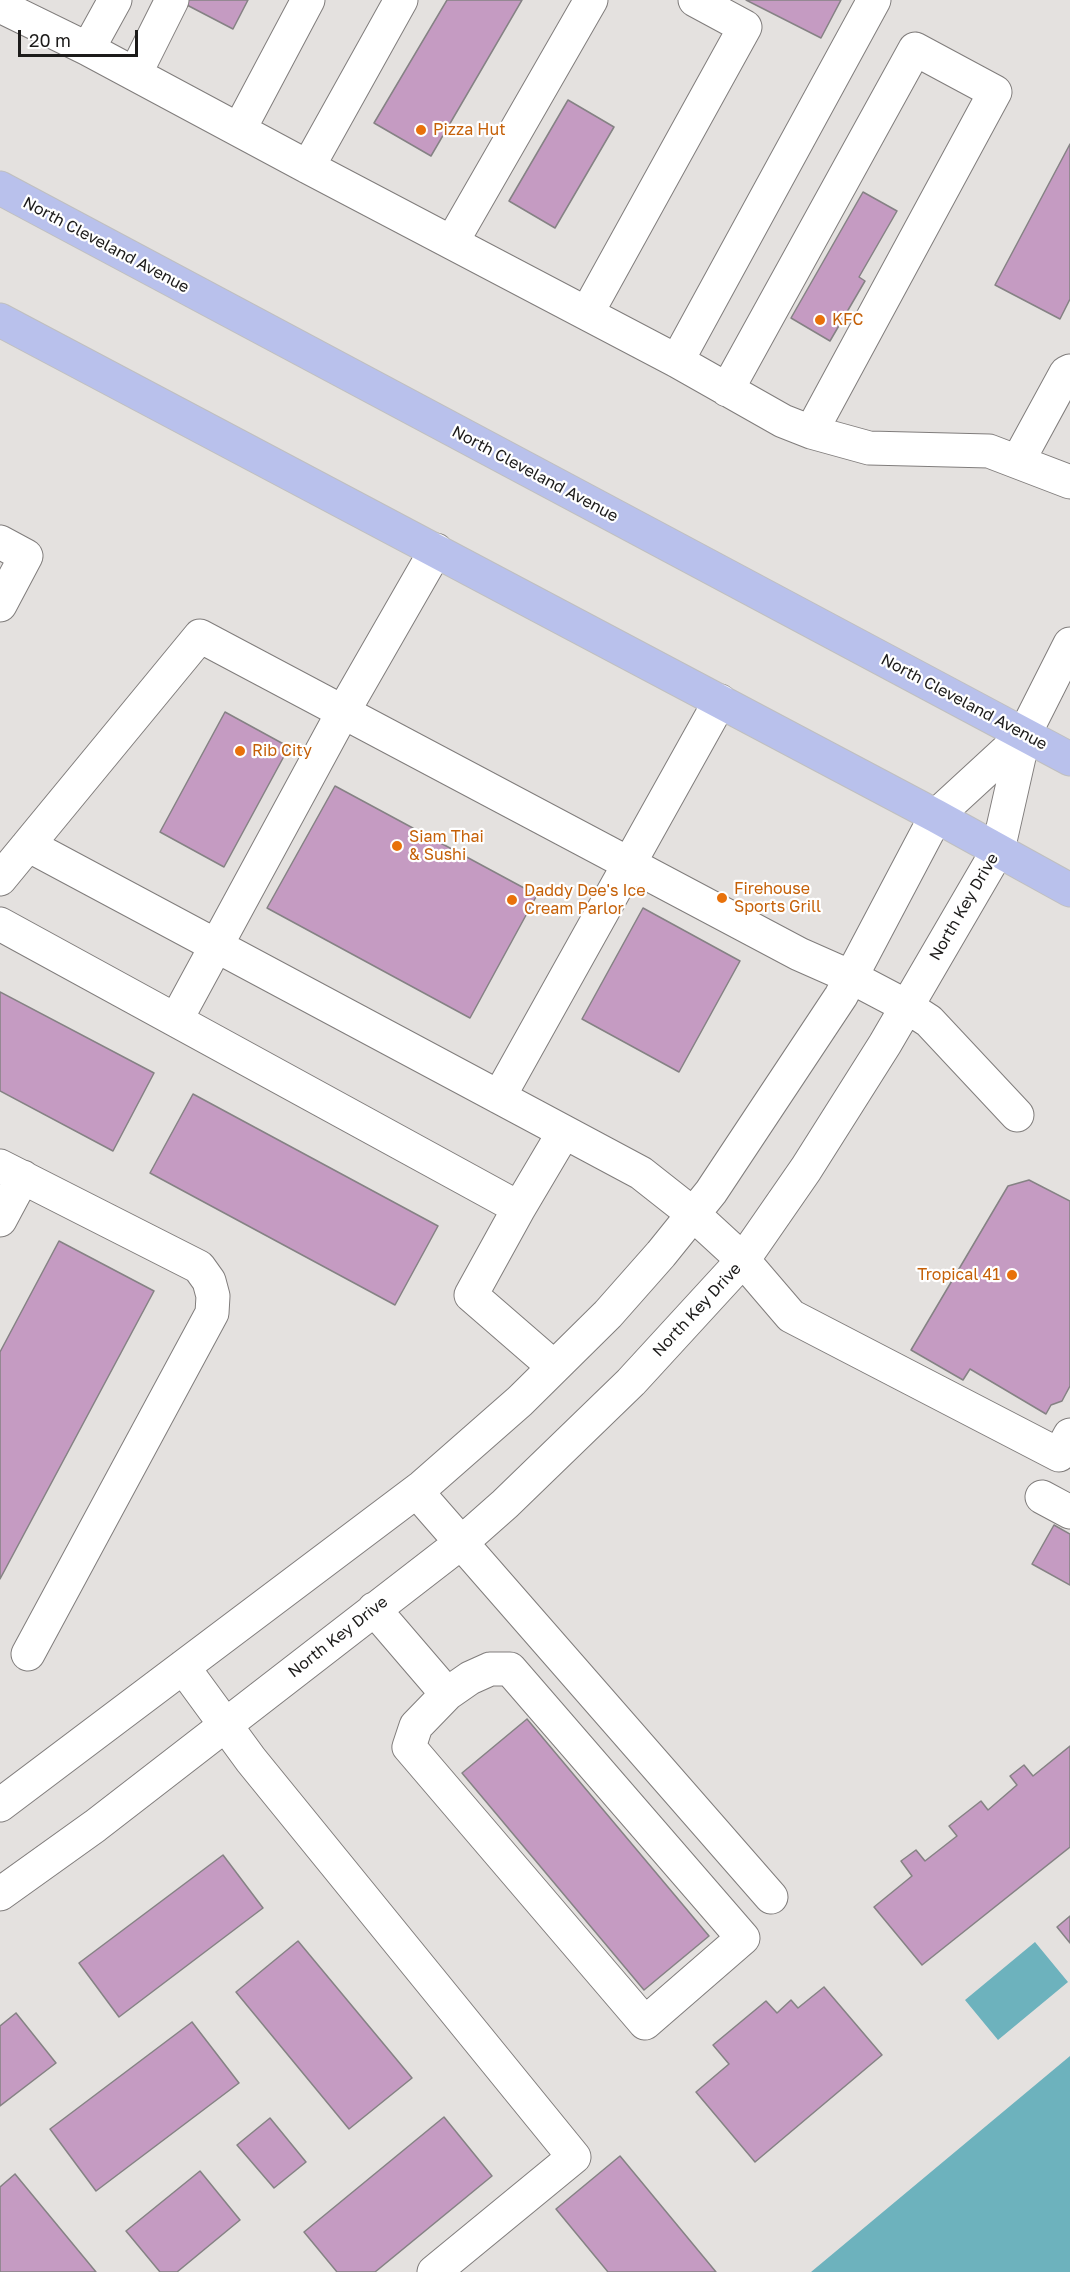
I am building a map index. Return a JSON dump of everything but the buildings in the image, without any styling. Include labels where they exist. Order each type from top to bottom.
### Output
[{"type":"main road","name":"North Cleveland Avenue","points":[[0,188],[1070,759]]},
{"type":"main road","points":[[0,320],[936,816],[1070,890]]},
{"type":"street","points":[[88,49],[115,0]]},
{"type":"street","points":[[135,74],[172,0]]},
{"type":"street","points":[[239,130],[308,0]]},
{"type":"street","points":[[308,167],[401,0]]},
{"type":"street","points":[[452,242],[591,0]]},
{"type":"street","points":[[587,313],[745,27],[695,0]]},
{"type":"street","points":[[677,361],[874,0]]},
{"type":"street","points":[[5,5],[677,361],[775,417],[811,432],[869,448],[989,451],[1070,482]]},
{"type":"street","points":[[727,390],[915,49],[995,92],[811,432]]},
{"type":"street","points":[[1018,461],[1066,373],[1070,371]]},
{"type":"street","points":[[0,542],[26,556],[0,605]]},
{"type":"street","points":[[176,1020],[343,712],[436,550]]},
{"type":"street","points":[[0,879],[200,636],[798,954],[851,977],[906,1006],[928,1021],[1017,1114]]},
{"type":"street","points":[[0,1805],[417,1492],[520,1401],[608,1314],[661,1254],[717,1182],[842,996],[936,816],[1024,735],[1070,644]]},
{"type":"street","points":[[498,1097],[720,701]]},
{"type":"street","name":"North Key Drive","points":[[0,1894],[94,1826],[462,1542],[505,1504],[631,1382],[743,1260],[806,1169],[885,1044],[998,850],[1024,735]]},
{"type":"street","points":[[28,845],[641,1173],[693,1214],[743,1260],[791,1316],[1059,1455],[1070,1435]]},
{"type":"street","points":[[0,924],[519,1208]]},
{"type":"street","points":[[554,1367],[471,1294],[564,1132]]},
{"type":"street","points":[[0,1220],[11,1171],[199,1267],[209,1281],[213,1296],[212,1313],[28,1654]]},
{"type":"street","points":[[417,1492],[771,1897]]},
{"type":"street","points":[[374,1610],[447,1694]]},
{"type":"street","points":[[183,1667],[251,1760],[574,2157],[434,2272]]},
{"type":"street","points":[[490,1669],[510,1669],[743,1938],[645,2024],[409,1746],[416,1726],[447,1694],[470,1678],[490,1669]]},
{"type":"water","points":[[1035,1942],[1068,1982],[998,2040],[965,2000]]},
{"type":"water","points":[[1070,2056],[1070,2272],[811,2272]]},
{"type":"place","name":"Pizza Hut","points":[[421,130]]},
{"type":"place","name":"KFC","points":[[820,320]]},
{"type":"place","name":"Rib City","points":[[240,751]]},
{"type":"place","name":"Siam Thai & Sushi","points":[[397,846]]},
{"type":"place","name":"Firehouse Sports Grill","points":[[722,898]]},
{"type":"place","name":"Daddy Dee's Ice Cream Parlor","points":[[512,900]]},
{"type":"place","name":"Tropical 41","points":[[1012,1275]]}]
